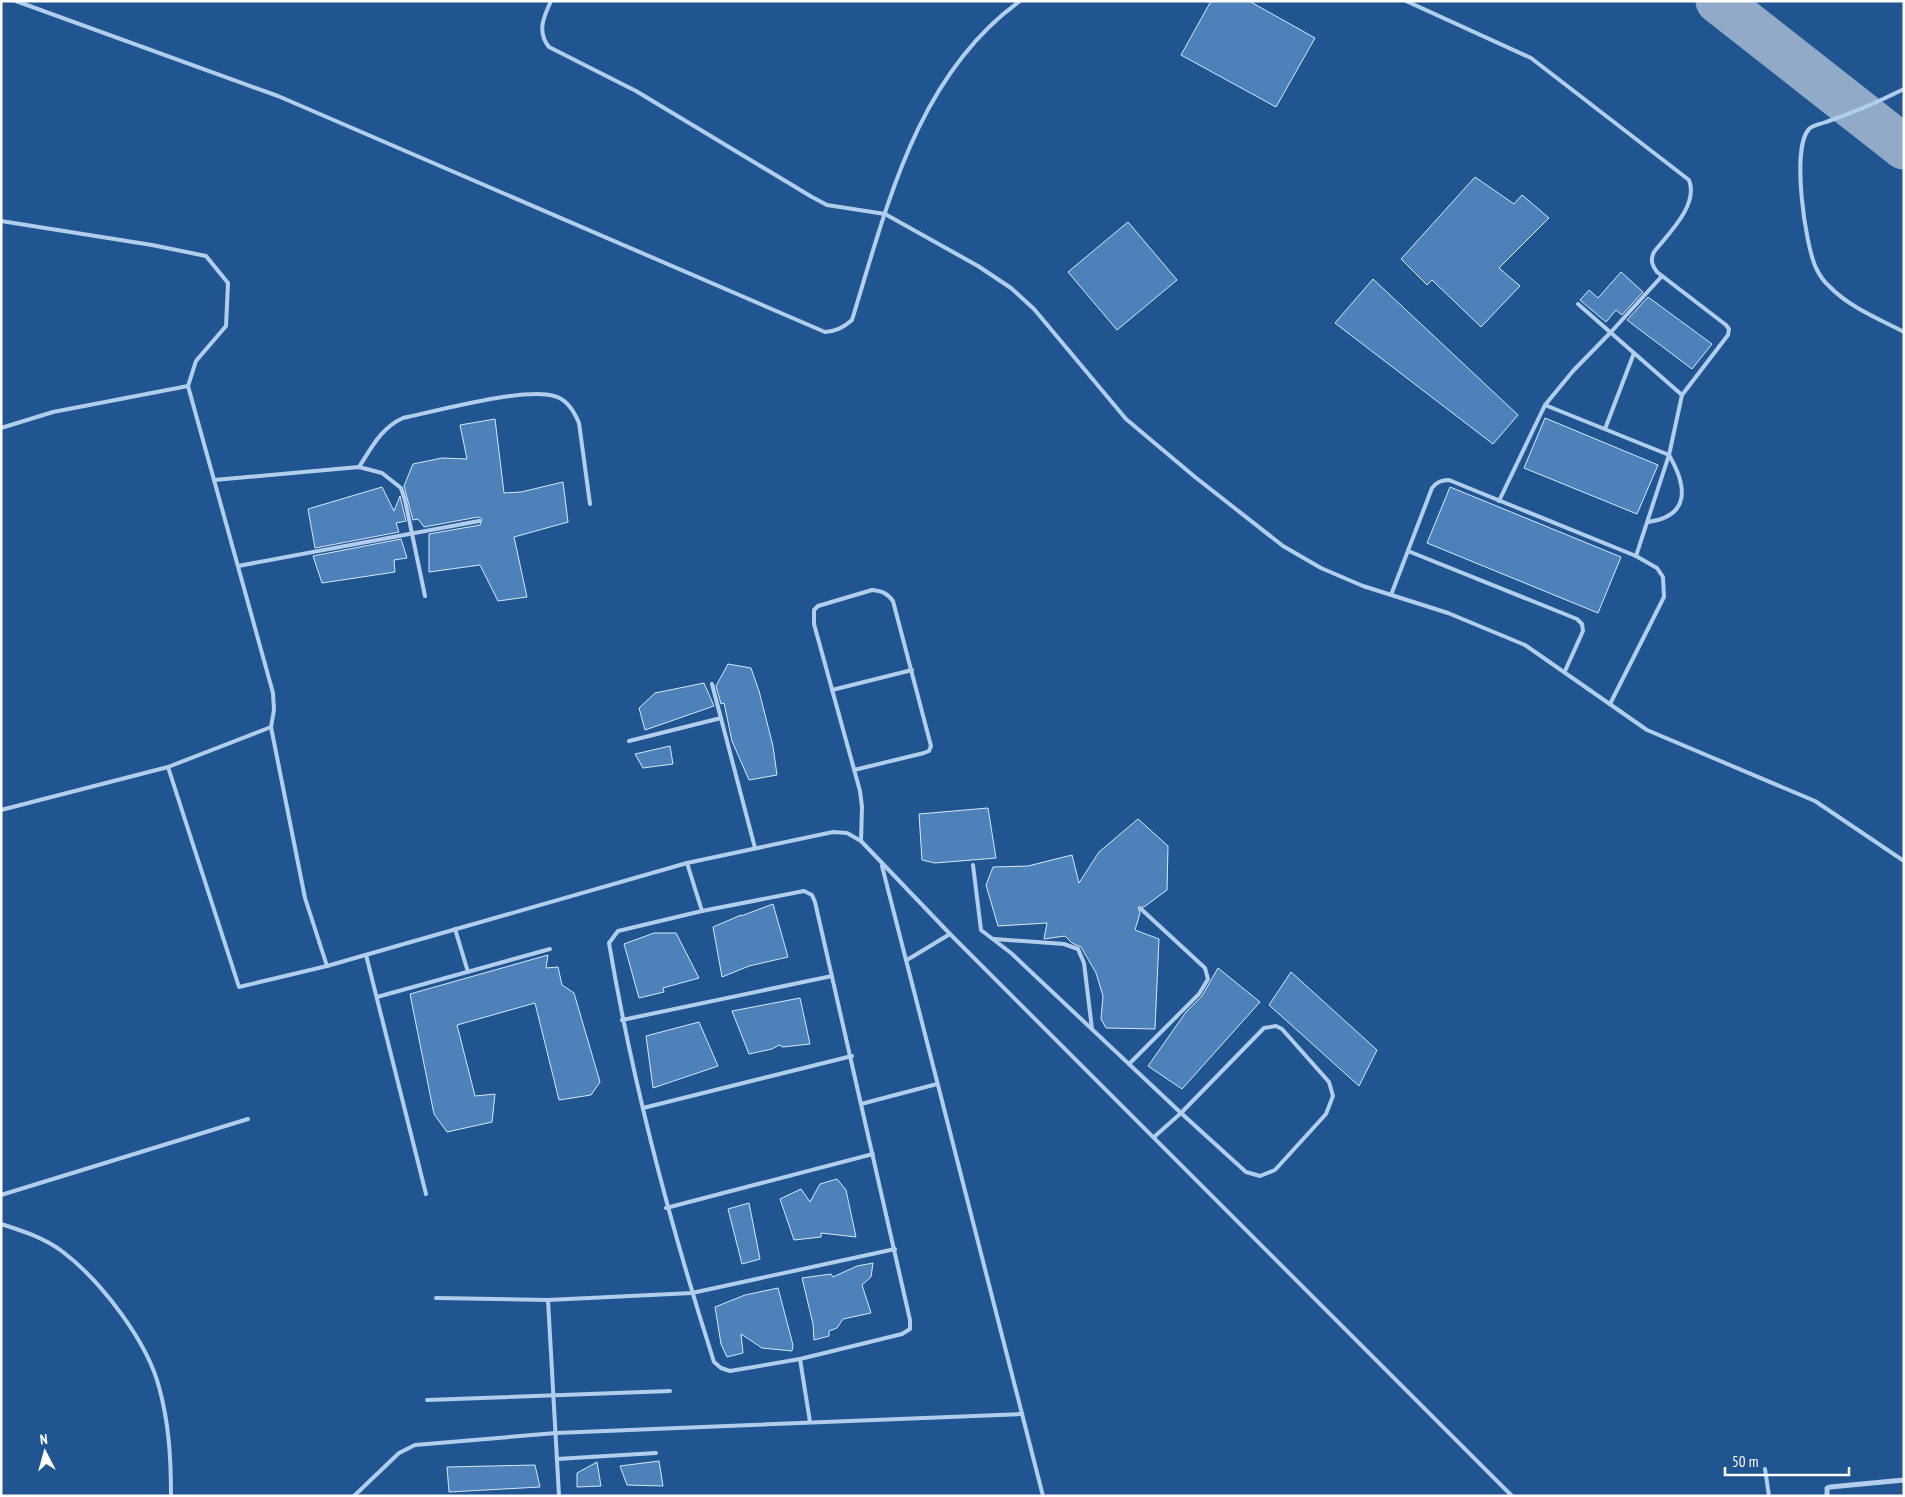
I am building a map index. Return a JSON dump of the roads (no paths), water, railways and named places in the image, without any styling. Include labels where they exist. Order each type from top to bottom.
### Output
[{"type":"street","points":[[1826,1496],[1827,1488],[1830,1486],[1904,1480]]},
{"type":"lane","points":[[16,1],[278,96],[825,332],[845,327],[852,320],[885,214],[908,151],[937,95],[958,63],[985,29],[1020,1]]},
{"type":"lane","points":[[551,1],[541,26],[542,38],[549,47],[636,91],[812,197],[834,206],[885,214],[978,266],[1011,288],[1034,309],[1126,419],[1195,477],[1283,546],[1321,568],[1363,586],[1448,613],[1525,645],[1565,671],[1647,730],[1815,801],[1904,861]]},
{"type":"lane","points":[[1406,1],[1531,58],[1688,180],[1691,186],[1689,202],[1651,258],[1652,266],[1729,329],[1725,341],[1682,395],[1669,455],[1636,556]]},
{"type":"lane","points":[[1904,89],[1858,112],[1810,128],[1803,144],[1801,184],[1806,236],[1816,268],[1828,286],[1846,300],[1904,332]]},
{"type":"lane","points":[[1,221],[152,244],[206,256],[228,283],[226,326],[196,361],[188,386],[273,694],[274,710],[270,727],[305,898],[327,966]]},
{"type":"lane","points":[[1499,500],[1545,405],[1573,371],[1662,276]]},
{"type":"lane","points":[[1578,304],[1682,395]]},
{"type":"lane","points":[[1605,429],[1634,353]]},
{"type":"lane","points":[[1,428],[53,412],[188,386]]},
{"type":"lane","points":[[359,467],[381,432],[392,423],[403,418],[482,402],[540,393],[556,396],[565,402],[574,412],[579,423],[590,504]]},
{"type":"lane","points":[[1545,405],[1669,455],[1681,480],[1682,499],[1677,508],[1668,517],[1648,522]]},
{"type":"lane","points":[[214,480],[359,467],[382,473],[401,488],[425,596]]},
{"type":"lane","points":[[1390,595],[1432,488],[1437,483],[1449,480],[1636,556],[1657,568],[1660,572],[1665,586],[1664,597],[1610,704]]},
{"type":"lane","points":[[238,566],[479,521]]},
{"type":"lane","points":[[1408,551],[1577,619],[1582,624],[1583,631],[1565,671]]},
{"type":"lane","points":[[854,770],[929,751],[931,739],[893,600],[888,594],[872,590],[818,606],[814,610],[814,624],[854,770],[862,807],[860,841]]},
{"type":"lane","points":[[832,690],[912,670]]},
{"type":"lane","points":[[712,684],[755,848]]},
{"type":"lane","points":[[629,741],[721,718]]},
{"type":"lane","points":[[1,810],[168,767],[270,727]]},
{"type":"lane","points":[[168,767],[239,987],[327,966],[687,863],[833,832],[847,834],[860,841],[950,934],[1512,1496]]},
{"type":"lane","points":[[687,863],[702,911]]},
{"type":"lane","points":[[882,863],[1042,1496]]},
{"type":"lane","points":[[973,865],[981,930],[1011,953],[1181,1113],[1246,1172],[1260,1176],[1275,1170],[1326,1114],[1333,1096],[1332,1089],[1329,1082],[1282,1029],[1270,1025],[1264,1028],[1181,1113],[1154,1138]]},
{"type":"lane","points":[[804,891],[812,895],[852,1056],[910,1320],[910,1329],[902,1334],[800,1358],[730,1371],[720,1368],[714,1362],[666,1208],[622,1020],[609,943],[612,936],[618,930],[702,911],[804,891]]},
{"type":"lane","points":[[1129,1064],[1199,994],[1208,979],[1205,968],[1141,909]]},
{"type":"lane","points":[[455,929],[468,972]]},
{"type":"lane","points":[[907,960],[950,934]]},
{"type":"lane","points":[[992,939],[1064,944],[1078,949],[1084,963],[1092,1030]]},
{"type":"lane","points":[[377,997],[550,950]]},
{"type":"lane","points":[[366,955],[426,1194]]},
{"type":"lane","points":[[622,1020],[832,976]]},
{"type":"lane","points":[[643,1108],[852,1056]]},
{"type":"lane","points":[[862,1104],[937,1084]]},
{"type":"lane","points":[[1,1195],[248,1119]]},
{"type":"lane","points":[[666,1208],[873,1154]]},
{"type":"lane","points":[[1,1224],[32,1234],[63,1252],[106,1294],[144,1347],[159,1385],[170,1439],[172,1496]]},
{"type":"lane","points":[[436,1298],[548,1300],[692,1292],[895,1249]]},
{"type":"lane","points":[[548,1300],[559,1496]]},
{"type":"lane","points":[[800,1358],[810,1422]]},
{"type":"lane","points":[[427,1400],[670,1391]]},
{"type":"lane","points":[[354,1496],[399,1453],[415,1445],[556,1433],[1022,1414]]},
{"type":"lane","points":[[557,1459],[656,1453]]},
{"type":"lane","points":[[1765,1469],[1769,1496]]}]
